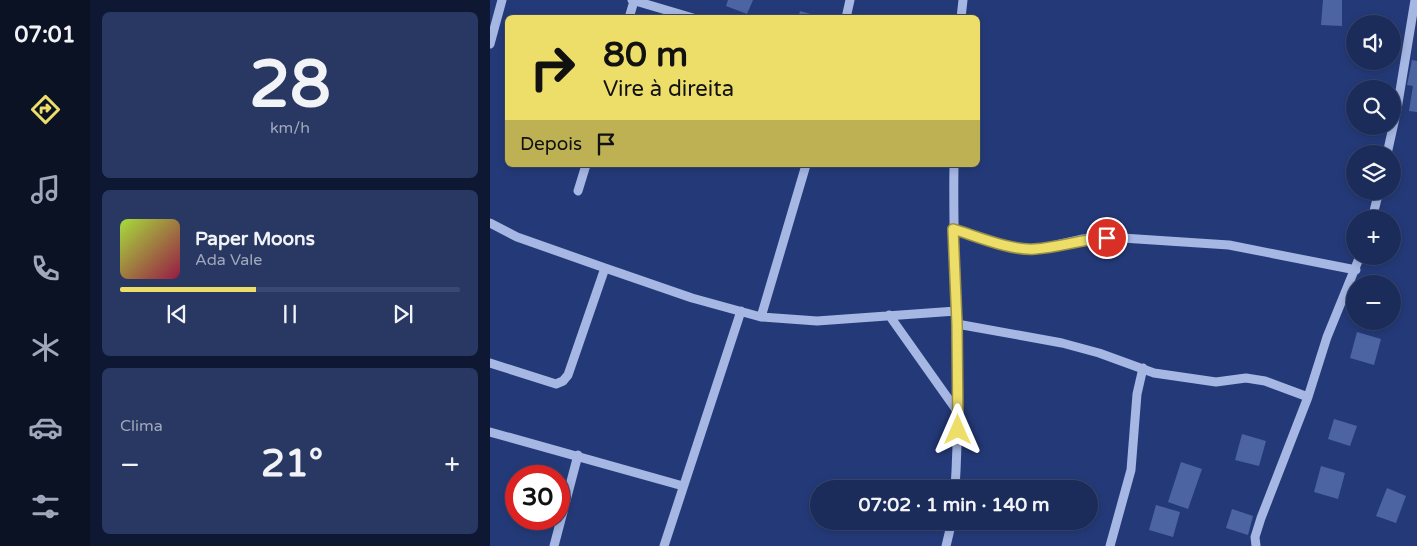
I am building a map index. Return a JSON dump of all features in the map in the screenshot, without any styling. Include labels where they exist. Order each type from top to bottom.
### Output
[{"type":"street","points":[[490,44],[502,0]]},
{"type":"street","points":[[630,15],[633,0],[683,15]]},
{"type":"street","points":[[847,15],[850,0]]},
{"type":"street","points":[[961,15],[963,0]]},
{"type":"street","points":[[1389,145],[1397,109],[1415,0]]},
{"type":"street","points":[[578,191],[585,167]]},
{"type":"street","points":[[761,317],[805,167]]},
{"type":"street","points":[[954,167],[953,229],[958,411],[955,480]]},
{"type":"street","points":[[490,224],[517,237],[692,298],[761,317],[817,321],[956,310]]},
{"type":"street","points":[[953,229],[1004,245],[1034,250],[1083,239],[1107,238],[1229,245],[1356,270]]},
{"type":"street","points":[[1256,546],[1255,537],[1308,397],[1327,337],[1357,265]]},
{"type":"street","points":[[490,363],[556,384],[563,381],[568,375],[605,268]]},
{"type":"street","points":[[664,546],[741,311]]},
{"type":"street","points":[[888,315],[958,411]]},
{"type":"street","points":[[957,324],[1062,343],[1172,377],[1216,382],[1246,378],[1265,381],[1308,397]]},
{"type":"street","points":[[1110,546],[1131,470],[1137,394],[1143,368]]},
{"type":"street","points":[[490,432],[578,455],[683,486]]},
{"type":"street","points":[[554,546],[578,455]]},
{"type":"street","points":[[946,546],[950,530]]},
{"type":"building","points":[[728,0],[753,0],[747,14],[726,6]]},
{"type":"building","points":[[1323,0],[1342,0],[1342,26],[1321,25]]},
{"type":"building","points":[[800,11],[814,15],[799,15]]},
{"type":"building","points":[[1412,60],[1417,61],[1417,112],[1409,111],[1413,86],[1407,85]]},
{"type":"building","points":[[1357,332],[1381,339],[1374,365],[1350,358]]},
{"type":"building","points":[[1334,419],[1357,426],[1350,446],[1328,439]]},
{"type":"building","points":[[1242,434],[1266,441],[1259,466],[1235,460]]},
{"type":"building","points":[[1181,462],[1202,469],[1188,509],[1168,502]]},
{"type":"building","points":[[1321,466],[1345,473],[1338,499],[1314,492]]},
{"type":"building","points":[[1387,488],[1406,496],[1396,523],[1376,516]]},
{"type":"building","points":[[1156,505],[1180,512],[1173,537],[1149,530]]},
{"type":"building","points":[[1232,509],[1253,516],[1248,535],[1226,528]]},
{"type":"route","points":[[958,430],[957,324],[953,229],[1004,245],[1034,250],[1083,239],[1107,238]]}]
